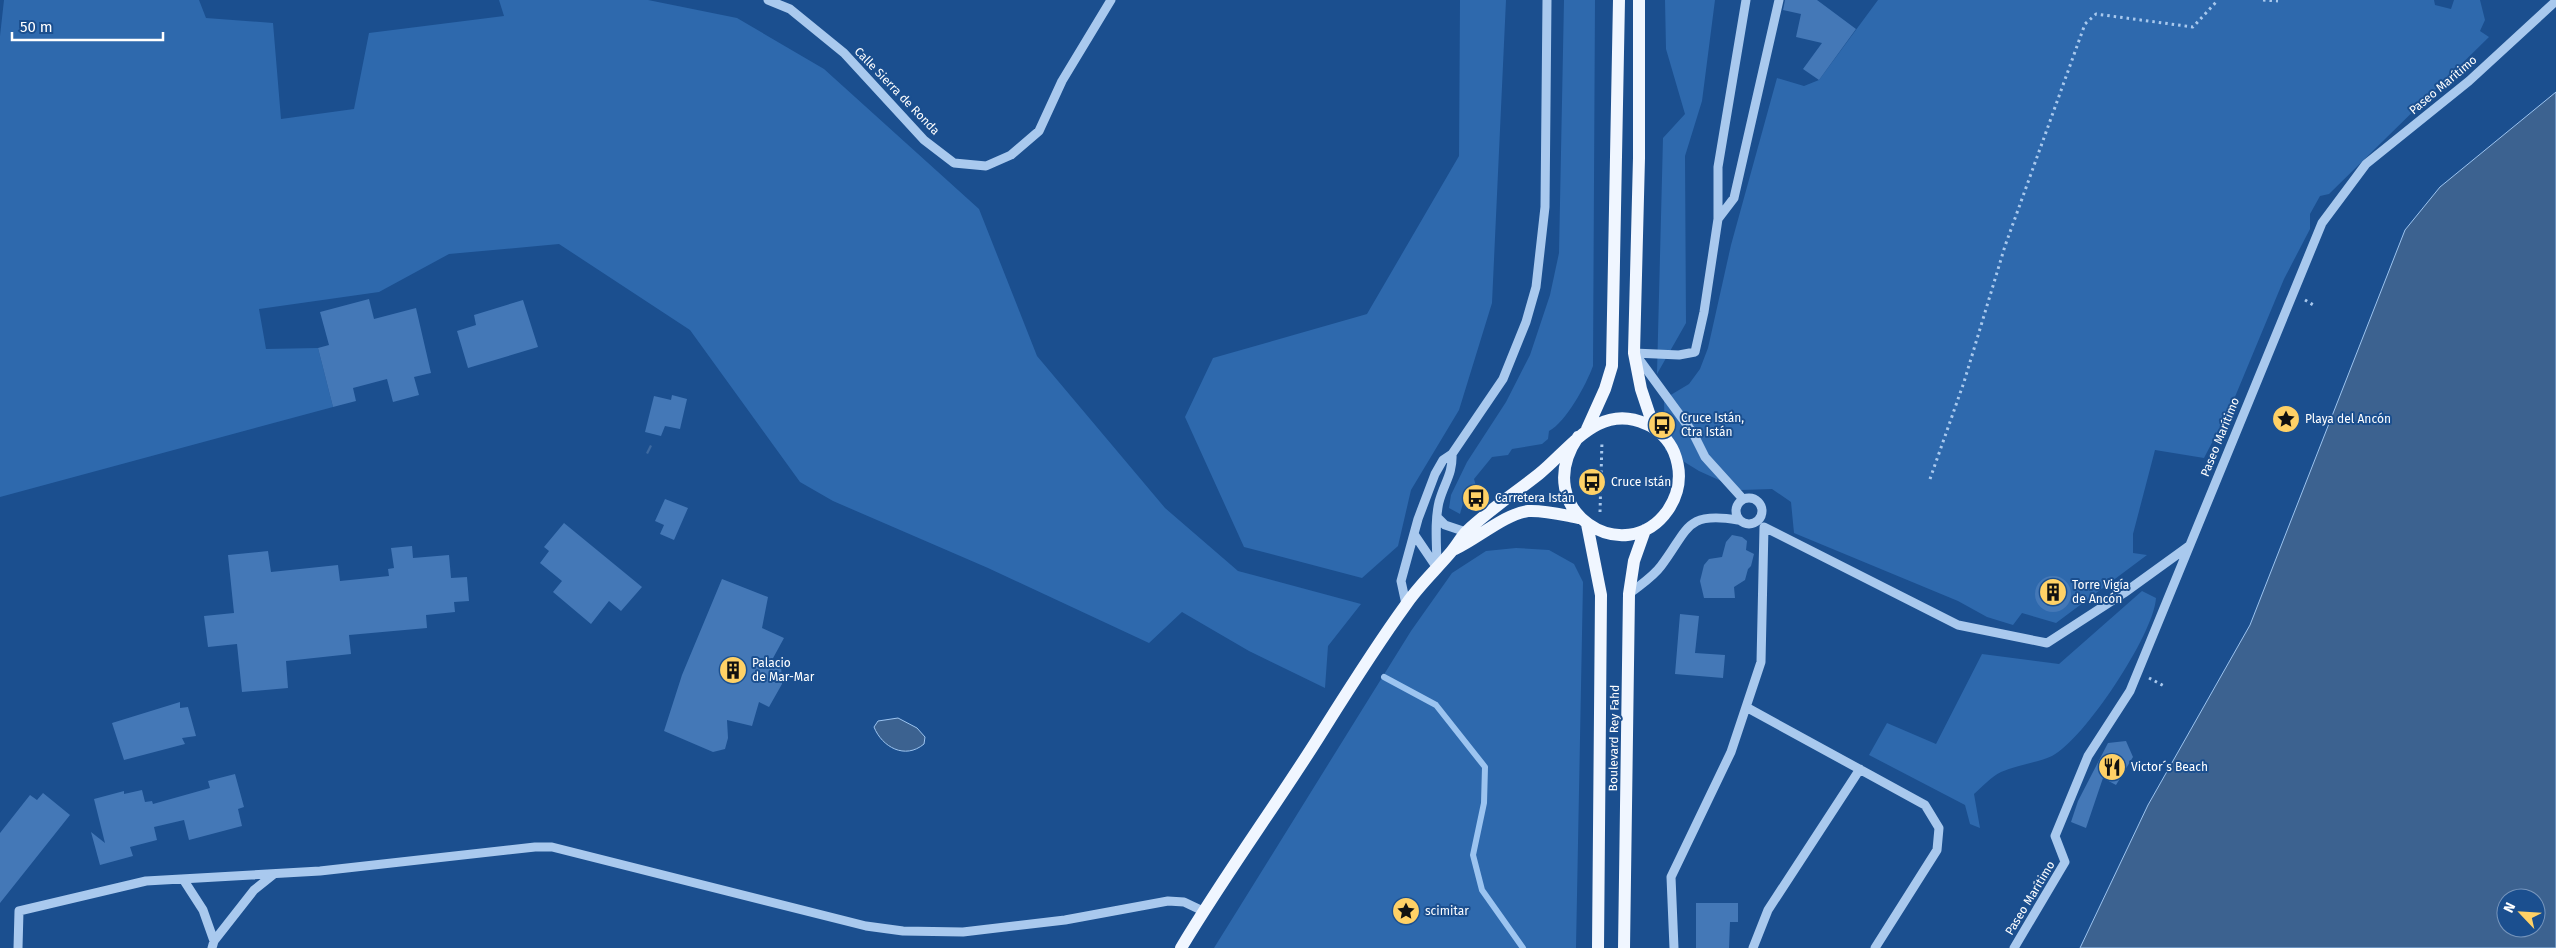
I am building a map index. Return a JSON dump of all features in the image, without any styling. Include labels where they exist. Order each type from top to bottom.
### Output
[{"type":"main road","points":[[1583,521],[1567,497],[1563,472],[1566,459],[1605,389],[1612,366],[1614,342],[1619,0]]},
{"type":"main road","points":[[1639,0],[1640,158],[1634,353],[1641,389],[1654,428]]},
{"type":"main road","points":[[1181,948],[1203,911],[1406,604],[1466,532],[1546,468],[1582,433],[1609,419],[1620,418],[1643,422],[1654,428],[1672,448],[1679,475],[1673,502],[1665,514],[1645,530],[1629,534],[1615,534],[1603,532],[1583,521],[1528,511],[1511,516],[1472,542],[1452,550]]},
{"type":"main road","name":"Boulevard Rey Fahd","points":[[1583,521],[1601,595],[1598,948]]},
{"type":"main road","name":"Boulevard Rey Fahd","points":[[1624,948],[1630,594],[1634,560],[1645,530]]},
{"type":"street","name":"Calle Sierra de Ronda","points":[[768,0],[790,9],[844,54],[924,140],[954,163],[986,166],[1011,155],[1039,131],[1062,81],[1111,0]]},
{"type":"street","points":[[1406,604],[1401,581],[1434,474],[1443,460],[1452,454],[1503,379],[1520,339],[1536,287],[1545,207],[1547,0]]},
{"type":"street","points":[[1634,353],[1679,356],[1695,352],[1704,312],[1718,219],[1718,167],[1746,0]]},
{"type":"street","points":[[1718,219],[1734,198],[1779,0]]},
{"type":"street","name":"Paseo Marítimo","points":[[2014,948],[2065,862],[2054,836],[2088,756],[2130,691],[2322,222],[2366,164],[2469,81],[2556,1]]},
{"type":"street","points":[[1634,353],[1693,433],[1705,457],[1742,499]]},
{"type":"street","points":[[1436,568],[1439,501],[1453,468],[1452,454]]},
{"type":"street","points":[[1630,594],[1660,568],[1685,531],[1700,518],[1713,516],[1738,520],[1749,524],[1760,519],[1762,513],[1759,502],[1748,497],[1742,499],[1736,508],[1738,520]]},
{"type":"street","points":[[1437,517],[1445,525],[1466,532]]},
{"type":"street","points":[[1674,948],[1671,877],[1731,752],[1761,662],[1764,527],[1958,625],[2047,642],[2124,593],[2189,546]]},
{"type":"street","points":[[1414,534],[1436,568]]},
{"type":"street","points":[[1746,707],[1925,804],[1939,828],[1937,850],[1875,948]]},
{"type":"street","points":[[1753,948],[1768,910],[1860,769]]},
{"type":"street","points":[[18,948],[19,911],[146,882],[274,874],[552,847],[866,926],[903,931],[972,931],[1065,920],[1168,901],[1184,902],[1203,911]]},
{"type":"street","points":[[213,944],[254,890],[274,874]]},
{"type":"street","points":[[183,879],[203,910],[213,944]]},
{"type":"path","points":[[1930,479],[1964,382],[2005,246],[2086,24],[2096,14],[2193,27],[2218,0]]},
{"type":"path","points":[[2262,0],[2278,2]]},
{"type":"path","points":[[1600,520],[1602,440]]},
{"type":"shaded area","points":[[4,0],[199,0],[206,18],[273,23],[281,119],[354,109],[369,33],[504,16],[499,0],[648,0],[737,18],[824,69],[979,209],[1037,356],[1165,508],[1238,571],[1361,604],[1328,646],[1325,688],[1249,651],[1182,612],[1149,643],[988,568],[833,501],[800,482],[690,330],[559,244],[449,254],[379,292],[259,309],[266,349],[318,348],[333,407],[0,497],[0,36]]},
{"type":"shaded area","points":[[1460,0],[1506,0],[1492,303],[1459,410],[1411,490],[1398,546],[1362,578],[1244,547],[1185,417],[1213,358],[1367,314],[1459,156]]},
{"type":"shaded area","points":[[1564,0],[1595,0],[1593,366],[1575,402],[1562,420],[1549,431],[1548,439],[1542,444],[1512,449],[1508,455],[1492,457],[1474,479],[1476,486],[1465,496],[1460,514],[1449,508],[1451,495],[1467,462],[1506,402],[1530,355],[1550,295],[1559,253]]},
{"type":"shaded area","points":[[1665,0],[1715,0],[1702,101],[1685,156],[1686,323],[1657,374],[1663,138],[1685,114],[1666,49]]},
{"type":"shaded area","points":[[1878,0],[2434,0],[2435,5],[2451,9],[2454,0],[2480,0],[2485,20],[2480,31],[2489,37],[2329,194],[2320,196],[2310,214],[2310,229],[2284,279],[2232,404],[2204,458],[2155,450],[2133,534],[2133,553],[2147,555],[2056,623],[2022,613],[2013,625],[1987,617],[1958,601],[1794,533],[1791,502],[1772,489],[1741,490],[1699,471],[1665,450],[1664,399],[1689,384],[1700,369],[1708,348],[1731,245],[1777,78],[1804,86],[1819,80]]},
{"type":"shaded area","points":[[2556,92],[2556,948],[2080,948],[2148,805],[2250,625],[2405,230],[2440,187]]},
{"type":"shaded area","points":[[1516,548],[1549,550],[1574,564],[1583,582],[1576,948],[1214,948],[1411,631],[1452,573],[1486,551]]},
{"type":"shaded area","points":[[2142,591],[2156,598],[2152,614],[2131,660],[2115,684],[2081,730],[2066,746],[2052,756],[2001,772],[1990,779],[1974,794],[1980,828],[1970,824],[1965,805],[1869,755],[1887,723],[1936,744],[1982,654],[2059,664]]},
{"type":"shaded area","points":[[898,718],[917,728],[925,737],[924,744],[917,749],[902,751],[888,745],[883,740],[874,727],[878,721]]},
{"type":"building","points":[[1785,0],[1817,0],[1856,29],[1819,80],[1803,69],[1822,43],[1796,37],[1801,14],[1783,10]]},
{"type":"building","points":[[369,299],[374,319],[416,308],[431,373],[414,377],[419,395],[393,402],[387,379],[353,388],[356,401],[333,407],[318,348],[329,345],[320,312]]},
{"type":"building","points":[[523,300],[538,347],[468,368],[457,331],[476,325],[474,315]]},
{"type":"building","points":[[672,395],[687,399],[680,429],[665,426],[661,436],[645,432],[654,396],[671,400]]},
{"type":"building","points":[[665,499],[688,508],[674,540],[660,534],[664,525],[655,521]]},
{"type":"building","points":[[564,523],[642,587],[621,611],[609,601],[591,624],[553,592],[562,581],[540,563],[549,551],[544,547]]},
{"type":"building","points":[[1732,535],[1742,537],[1747,541],[1746,550],[1754,554],[1745,580],[1734,587],[1735,598],[1704,598],[1700,581],[1704,565],[1709,559],[1722,557],[1726,542]]},
{"type":"building","points":[[412,546],[413,558],[449,555],[451,578],[467,577],[469,601],[454,602],[455,612],[426,615],[427,628],[349,635],[351,654],[286,661],[288,688],[242,692],[237,644],[208,647],[204,616],[234,613],[228,555],[268,551],[271,572],[338,565],[340,581],[389,576],[388,569],[394,568],[391,548]]},
{"type":"building","name":"Torre Vigía de Ancón","points":[[2053,576],[2065,582],[2071,594],[2065,606],[2053,612],[2041,606],[2035,594],[2041,582]]},
{"type":"building","name":"Palacio de Mar-Mar","points":[[722,579],[768,597],[762,628],[784,638],[772,660],[781,664],[782,684],[769,707],[759,702],[752,726],[727,720],[728,738],[725,749],[713,752],[664,731],[682,675]]},
{"type":"building","points":[[1680,614],[1699,616],[1695,653],[1725,655],[1723,678],[1675,674]]},
{"type":"building","points":[[180,702],[180,708],[188,707],[196,736],[182,738],[185,744],[124,760],[112,723]]},
{"type":"building","points":[[2126,741],[2133,757],[2116,785],[2103,778],[2086,828],[2071,822],[2078,801],[2108,743]]},
{"type":"building","points":[[235,774],[244,807],[238,809],[242,826],[189,840],[184,820],[154,827],[157,840],[130,847],[133,856],[100,865],[91,832],[105,843],[94,799],[124,791],[124,794],[142,790],[145,802],[152,801],[153,804],[210,788],[208,781]]},
{"type":"building","points":[[43,793],[70,815],[0,903],[0,833],[30,795],[37,800]]},
{"type":"building","points":[[1696,903],[1738,903],[1738,922],[1730,922],[1729,948],[1696,948]]},
{"type":"waterway","points":[[1384,677],[1436,705],[1485,767],[1484,803],[1473,855],[1482,890],[1523,948]]},
{"type":"place","name":"Playa del Ancón","points":[[2286,419]]},
{"type":"place","name":"Cruce Istán, Ctra Istán","points":[[1662,425]]},
{"type":"place","name":"Cruce Istán","points":[[1592,482]]},
{"type":"place","name":"Carretera Istán","points":[[1476,498]]},
{"type":"place","name":"Torre Vigía de Ancón","points":[[2053,592]]},
{"type":"place","name":"Palacio de Mar-Mar","points":[[733,670]]},
{"type":"place","name":"Victor´s Beach","points":[[2112,767]]},
{"type":"place","name":"scimitar","points":[[1406,911]]}]
